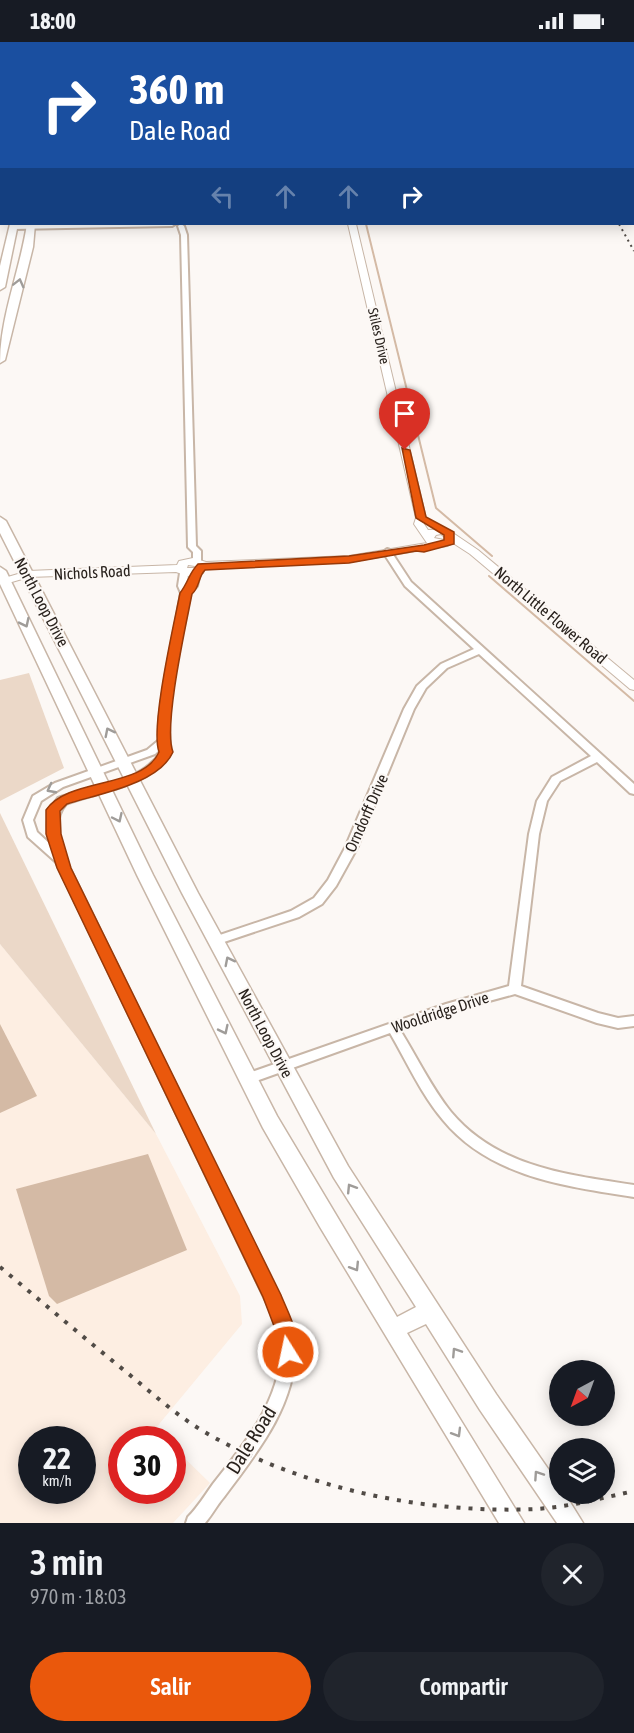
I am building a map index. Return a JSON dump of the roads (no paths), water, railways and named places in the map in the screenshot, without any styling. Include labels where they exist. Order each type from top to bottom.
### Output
[{"type":"main road","points":[[0,287],[14,225]]},
{"type":"main road","points":[[0,360],[5,322],[31,225]]},
{"type":"main road","name":"North Loop Drive","points":[[0,521],[190,893],[218,940],[341,1172],[571,1523]]},
{"type":"main road","name":"North Loop Drive","points":[[2,576],[248,1080],[292,1163],[512,1523]]},
{"type":"main road","points":[[394,1329],[430,1311]]},
{"type":"street","points":[[14,225],[31,225]]},
{"type":"street","points":[[180,225],[190,225],[184,235]]},
{"type":"street","name":"Dale Road","points":[[61,860],[32,834],[28,820],[30,809],[37,799],[48,790],[100,780],[132,778],[157,766],[166,752],[162,742],[186,593],[193,586],[187,552],[192,547],[184,235],[180,225]]},
{"type":"street","name":"Stiles Drive","points":[[352,225],[421,518],[420,529],[428,538]]},
{"type":"street","points":[[421,518],[445,539]]},
{"type":"street","name":"Nichols Road","points":[[416,548],[432,532],[445,539]]},
{"type":"street","name":"Nichols Road","points":[[2,576],[349,559],[416,548],[424,549],[445,539]]},
{"type":"street","name":"North Little Flower Road","points":[[445,539],[466,547],[547,611],[634,686]]},
{"type":"street","points":[[387,552],[408,584],[634,790]]},
{"type":"street","name":"Orndorff Drive","points":[[218,940],[295,914],[318,901],[332,884],[351,848],[409,709],[422,686],[444,666],[481,650]]},
{"type":"street","name":"Dale Road","points":[[162,742],[151,752],[124,762],[100,780],[55,806],[54,834],[61,860],[272,1295],[286,1334],[288,1352],[283,1381],[264,1425],[248,1453],[194,1523]]},
{"type":"street","points":[[598,757],[569,770],[556,779],[542,801],[534,834],[515,989],[597,1018],[618,1023],[634,1021]]},
{"type":"street","name":"Wooldridge Drive","points":[[248,1080],[450,1006],[515,989]]},
{"type":"street","points":[[393,1028],[449,1118],[479,1148],[524,1171],[634,1191]]},
{"type":"waterway","points":[[366,225],[436,508],[492,556]]},
{"type":"waterway","points":[[489,576],[634,701]]},
{"type":"railway","points":[[620,225],[634,251]]},
{"type":"railway","points":[[0,1267],[186,1420],[245,1453],[284,1470],[367,1494],[452,1507],[548,1508],[634,1491]]}]
